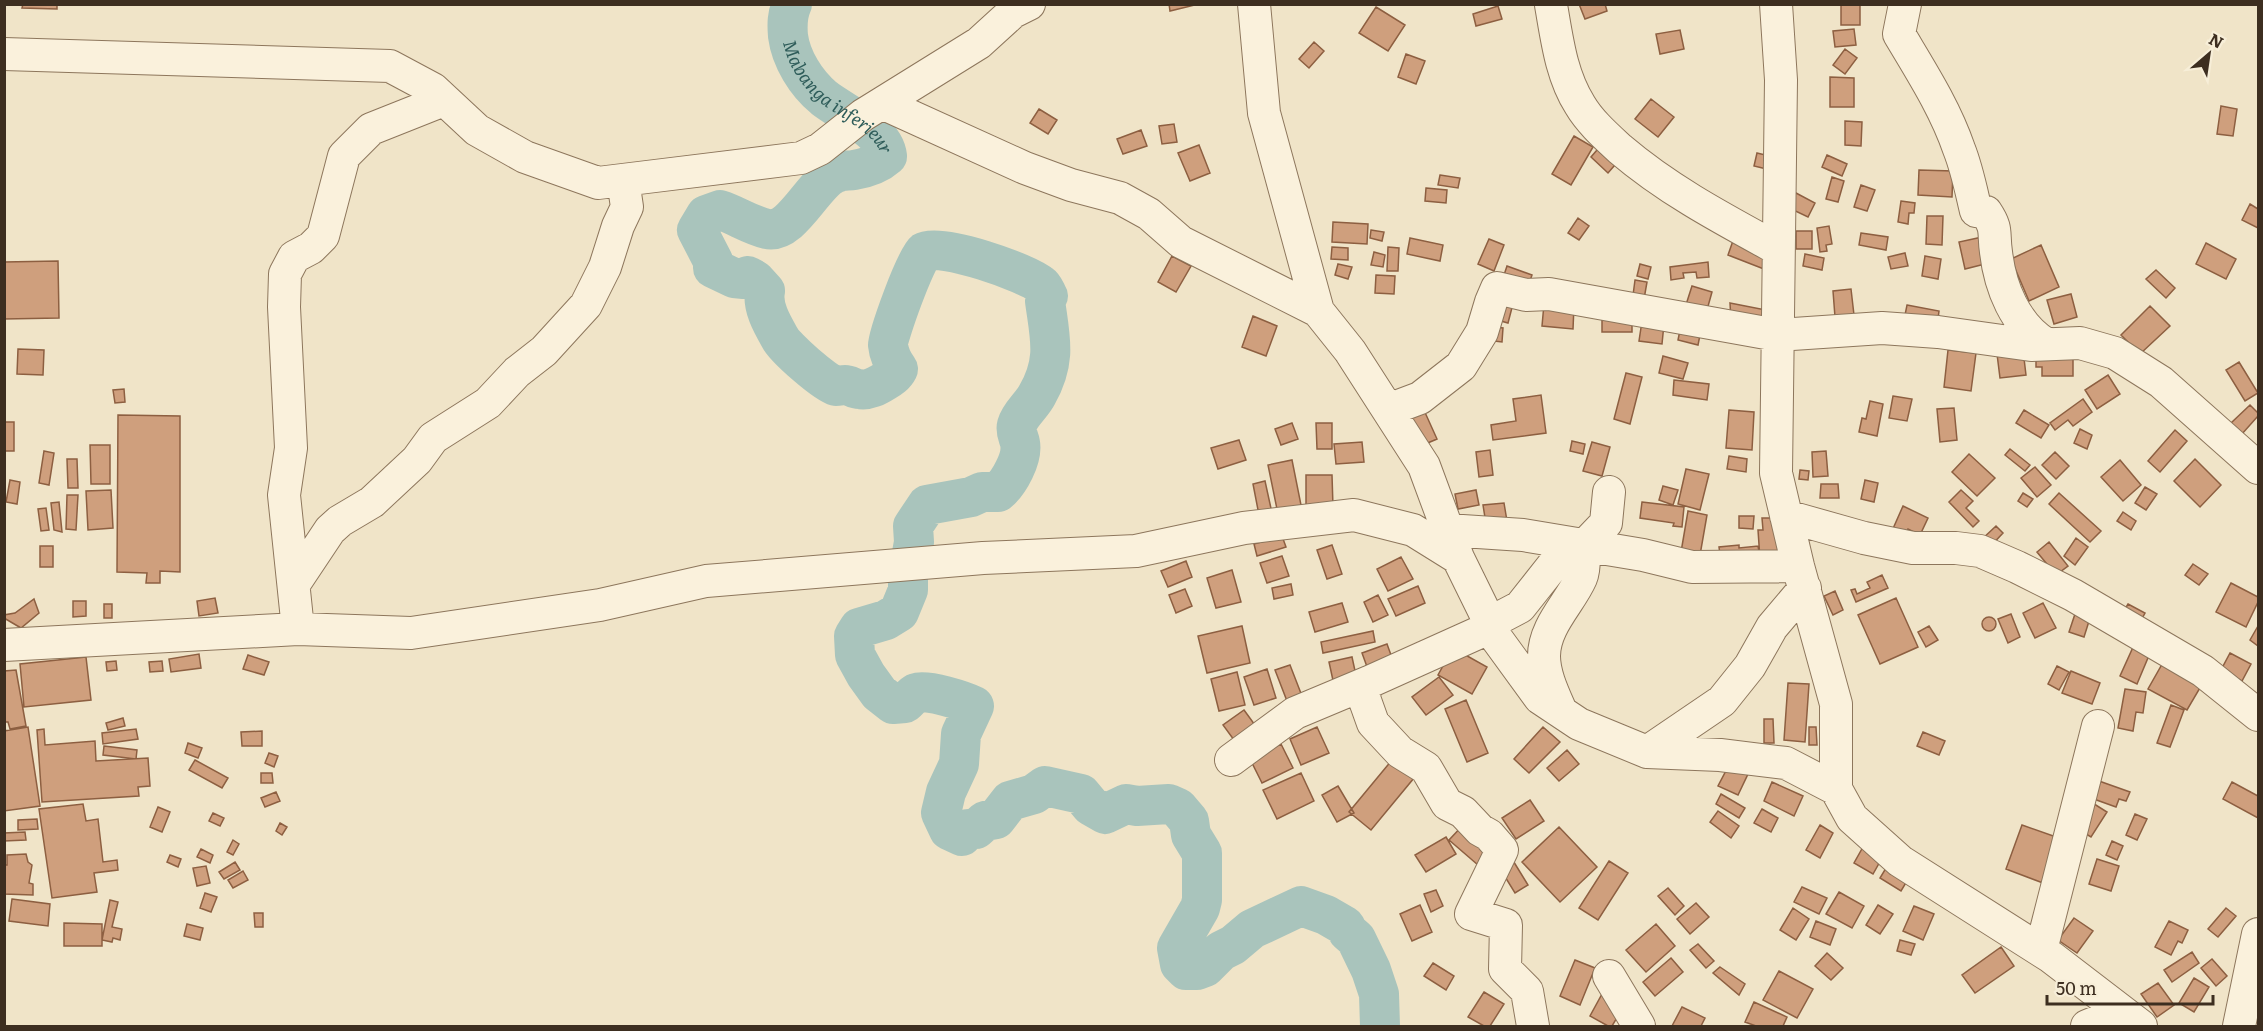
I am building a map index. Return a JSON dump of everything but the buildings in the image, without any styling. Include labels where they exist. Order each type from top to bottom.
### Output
[{"type":"street","points":[[4,54],[390,66],[433,89],[477,130],[525,157],[598,183],[801,158],[820,150],[866,114],[979,43],[1013,12],[1029,4]]},
{"type":"street","points":[[1254,4],[1264,113],[1318,311],[1350,351],[1424,466],[1453,544],[1489,628],[1540,698],[1579,724],[1647,752],[1720,754],[1786,763],[1836,789]]},
{"type":"street","points":[[1776,4],[1781,80],[1776,473],[1836,704],[1836,789],[1852,818],[1900,861],[2041,950],[2141,1026]]},
{"type":"street","points":[[1905,4],[1899,34],[1953,132],[1976,211],[1986,212],[1995,226],[1998,267],[2019,320],[2032,336],[2046,344]]},
{"type":"street","points":[[1551,5],[1560,58],[1580,105],[1602,133],[1644,169],[1678,193],[1778,249]]},
{"type":"street","points":[[298,629],[284,495],[291,448],[284,307],[285,274],[294,257],[311,248],[323,236],[344,156],[371,129],[444,100]]},
{"type":"street","points":[[866,114],[1071,185],[1120,198],[1149,214],[1181,242],[1318,311]]},
{"type":"street","points":[[294,584],[330,530],[340,521],[372,502],[417,460],[434,438],[488,403],[517,372],[544,351],[586,305],[605,267],[618,226],[627,207],[623,180]]},
{"type":"street","points":[[1388,410],[1420,398],[1461,366],[1482,332],[1497,288],[1505,288],[1526,295],[1549,294],[1777,335],[1882,328],[1938,332],[2031,345],[2080,343],[2115,353],[2161,382],[2259,468]]},
{"type":"street","points":[[1231,760],[1294,713],[1489,628],[1501,617],[1520,607],[1558,559],[1584,546],[1606,523],[1610,492]]},
{"type":"street","points":[[4,645],[298,629],[411,633],[600,605],[706,581],[983,558],[1136,551],[1244,528],[1354,515],[1413,530],[1453,544],[1523,536],[1643,555],[1692,567],[1802,577]]},
{"type":"street","points":[[1786,516],[1864,538],[1914,548],[1956,548],[1980,551],[2073,595],[2203,672],[2259,715]]},
{"type":"street","points":[[1561,713],[1550,686],[1544,657],[1552,626],[1582,576],[1584,546]]},
{"type":"street","points":[[1647,752],[1722,701],[1750,666],[1802,577]]},
{"type":"street","points":[[1369,682],[1363,694],[1373,723],[1400,752],[1426,768],[1448,804],[1463,812],[1502,850],[1471,914],[1506,925],[1504,969],[1527,991],[1533,1026]]},
{"type":"street","points":[[2041,950],[2098,726]]},
{"type":"street","points":[[2247,1015],[2259,934]]},
{"type":"street","points":[[1609,976],[1639,1026]]},
{"type":"street","points":[[2087,1026],[2104,1019],[2126,1026]]},
{"type":"waterway","name":"Mabanga inferieur","points":[[792,4],[789,12],[788,36],[792,53],[800,70],[824,98],[871,130],[879,138],[887,156],[872,165],[840,171],[828,178],[794,216],[776,229],[761,227],[720,210],[706,215],[697,230],[713,261],[713,268],[734,278],[744,279],[748,276],[755,280],[765,291],[768,315],[780,338],[789,349],[815,372],[836,386],[847,385],[862,389],[872,388],[882,383],[898,369],[889,352],[889,338],[909,281],[924,252],[947,251],[983,260],[1033,280],[1042,286],[1048,296],[1045,301],[1049,326],[1050,360],[1037,395],[1017,425],[1020,449],[1011,476],[998,492],[982,492],[971,497],[927,505],[913,526],[914,542],[908,575],[908,590],[899,612],[886,620],[859,628],[854,636],[855,655],[866,675],[879,693],[893,704],[905,703],[916,693],[921,692],[945,696],[974,706],[961,734],[959,764],[946,792],[941,813],[949,830],[962,836],[968,829],[976,829],[985,821],[996,819],[1010,801],[1034,794],[1045,786],[1081,794],[1091,806],[1105,814],[1126,804],[1137,806],[1169,804],[1178,808],[1189,821],[1191,835],[1202,853],[1202,900],[1200,908],[1177,948],[1180,964],[1186,970],[1205,967],[1221,951],[1233,945],[1252,929],[1301,906],[1326,915],[1345,926],[1356,939],[1371,970],[1379,994],[1380,1026]]}]
